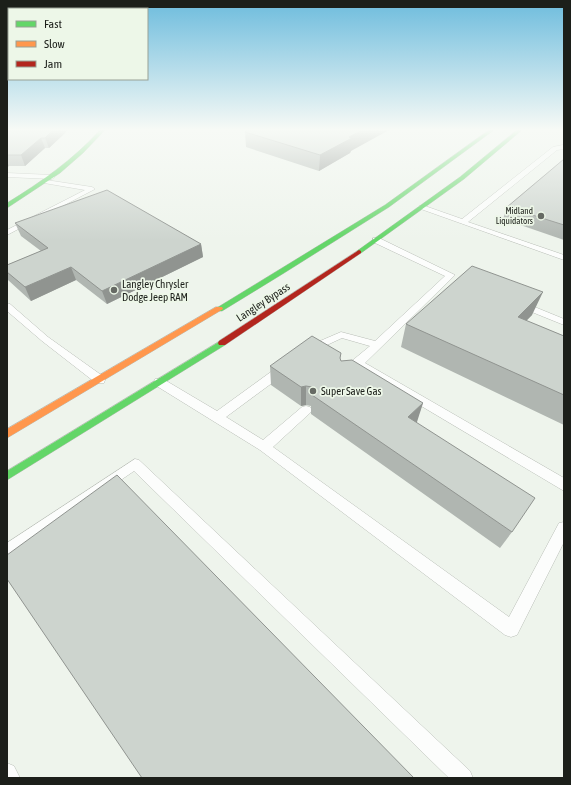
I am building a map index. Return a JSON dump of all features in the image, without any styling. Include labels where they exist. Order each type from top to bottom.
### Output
[{"type":"main road","points":[[7,206],[49,180],[65,167]]},
{"type":"main road","name":"Langley Bypass","points":[[7,434],[275,276],[387,206],[443,167]]},
{"type":"main road","name":"Langley Bypass","points":[[7,476],[249,326],[422,208],[476,167]]},
{"type":"lane","points":[[463,222],[532,167]]},
{"type":"lane","points":[[7,175],[49,180],[92,189],[7,233]]},
{"type":"lane","points":[[422,208],[564,258]]},
{"type":"lane","points":[[344,376],[377,344],[454,277],[376,240]]},
{"type":"lane","points":[[514,302],[564,322]]},
{"type":"lane","points":[[7,306],[45,339],[100,380]]},
{"type":"lane","points":[[217,417],[314,346],[341,335],[377,344]]},
{"type":"lane","points":[[357,363],[564,485]]},
{"type":"lane","points":[[159,382],[264,447],[512,629],[564,528]]},
{"type":"lane","points":[[264,447],[306,410]]},
{"type":"lane","points":[[7,551],[135,464],[463,778]]},
{"type":"lane","points":[[7,773],[10,778]]},
{"type":"building","points":[[555,167],[564,167],[564,225],[507,207]]},
{"type":"building","points":[[107,190],[201,244],[102,291],[71,267],[25,287],[7,272],[7,265],[48,248],[15,223]]},
{"type":"building","points":[[472,266],[543,292],[518,317],[564,336],[564,395],[406,324]]},
{"type":"building","points":[[312,336],[341,353],[341,361],[352,360],[423,403],[408,417],[535,498],[512,532],[312,395],[314,392],[312,387],[301,387],[270,366]]},
{"type":"building","points":[[117,475],[414,778],[142,778],[7,579],[7,555]]},
{"type":"traffic: fast","points":[[7,206],[46,181],[64,167]]},
{"type":"traffic: fast","points":[[219,309],[282,272],[387,206],[441,167]]},
{"type":"traffic: fast","points":[[359,252],[476,167]]},
{"type":"traffic: fast","points":[[7,476],[222,343]]},
{"type":"traffic: slow","points":[[7,434],[219,309]]},
{"type":"traffic: jam","points":[[222,343],[359,252]]},
{"type":"place","name":"Midland Liquidators","points":[[541,216]]},
{"type":"place","name":"Langley Chrysler Dodge Jeep RAM","points":[[114,290]]},
{"type":"place","name":"Super Save Gas","points":[[313,391]]}]
